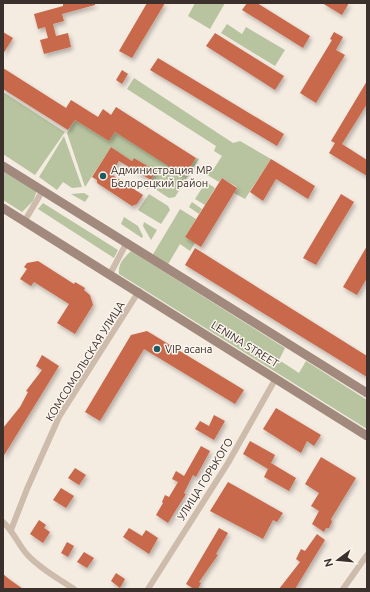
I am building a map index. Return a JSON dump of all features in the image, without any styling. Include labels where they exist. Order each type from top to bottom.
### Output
[{"type":"main road","name":"LENINA STREET","points":[[3,166],[367,393]]},
{"type":"main road","name":"LENINA STREET","points":[[4,210],[139,291],[367,436]]},
{"type":"street","points":[[24,222],[43,190]]},
{"type":"street","points":[[110,274],[126,244]]},
{"type":"street","name":"КОМСОМОЛЬСКАЯ УЛИЦА","points":[[12,530],[27,489],[60,417],[139,291]]},
{"type":"street","name":"УЛИЦА ГОРЬКОГО","points":[[148,589],[228,463],[276,378]]},
{"type":"street","points":[[3,522],[12,530],[25,552],[52,574],[74,589]]},
{"type":"street","points":[[343,589],[367,555]]},
{"type":"green space","points":[[195,3],[225,3],[210,29],[188,16]]},
{"type":"green space","points":[[227,24],[242,34],[246,27],[285,50],[275,66],[221,33]]},
{"type":"green space","points":[[134,78],[233,143],[240,141],[271,159],[245,199],[234,193],[237,187],[222,178],[219,182],[200,173],[207,167],[213,170],[222,156],[214,151],[216,146],[127,89]]},
{"type":"green space","points":[[3,92],[65,132],[35,175],[3,154]]},
{"type":"green space","points":[[75,120],[109,141],[115,132],[184,175],[196,158],[199,159],[175,197],[169,198],[152,187],[146,190],[156,171],[134,158],[132,161],[111,147],[85,187],[67,133]]},
{"type":"green space","points":[[64,136],[82,187],[72,188],[63,182],[57,190],[39,177]]},
{"type":"green space","points":[[3,171],[37,191],[33,201],[22,212],[3,200]]},
{"type":"green space","points":[[206,182],[215,188],[205,205],[195,199]]},
{"type":"green space","points":[[84,193],[89,196],[85,202],[71,194]]},
{"type":"green space","points":[[149,194],[168,206],[170,210],[161,224],[138,210]]},
{"type":"green space","points":[[192,202],[202,209],[199,214],[189,207]]},
{"type":"green space","points":[[43,203],[118,250],[114,258],[38,209]]},
{"type":"green space","points":[[180,209],[196,219],[185,237],[195,243],[190,251],[180,244],[167,266],[152,256]]},
{"type":"green space","points":[[124,217],[138,226],[143,236],[142,238],[121,224]]},
{"type":"green space","points":[[144,222],[157,230],[151,240],[143,226]]},
{"type":"green space","points":[[131,251],[285,348],[279,360],[299,373],[306,361],[367,400],[367,429],[119,274],[124,258]]},
{"type":"building","points":[[63,3],[95,3],[95,5],[62,14],[64,21],[53,24],[56,36],[68,33],[71,47],[44,54],[40,40],[48,38],[45,27],[38,29],[34,14],[63,6]]},
{"type":"building","points":[[147,3],[165,3],[132,58],[119,51]]},
{"type":"building","points":[[247,3],[257,3],[310,36],[303,48],[242,10]]},
{"type":"building","points":[[322,3],[349,3],[342,15]]},
{"type":"building","points":[[3,32],[13,38],[3,54]]},
{"type":"building","points":[[334,32],[343,37],[336,50],[345,55],[316,103],[300,93],[332,40],[330,39]]},
{"type":"building","points":[[215,33],[284,76],[275,90],[206,46]]},
{"type":"building","points":[[158,58],[284,134],[277,146],[150,70]]},
{"type":"building","points":[[3,68],[66,108],[71,100],[98,117],[103,109],[111,115],[116,107],[196,158],[184,176],[115,132],[109,141],[75,120],[68,130],[3,89]]},
{"type":"building","points":[[122,70],[128,74],[122,84],[116,80]]},
{"type":"building","points":[[367,81],[367,104],[342,144],[367,160],[367,176],[329,153],[335,143],[331,141]]},
{"type":"building","name":"Администрация МР Белорецкий район","points":[[111,147],[132,161],[134,158],[156,171],[151,180],[119,161],[111,174],[143,195],[137,204],[132,206],[97,183],[97,180],[92,177]]},
{"type":"building","points":[[271,159],[315,186],[308,199],[276,179],[263,201],[250,192]]},
{"type":"building","points":[[222,178],[237,188],[201,247],[185,237]]},
{"type":"building","points":[[341,194],[354,202],[316,265],[303,258]]},
{"type":"building","points":[[367,246],[367,278],[357,295],[343,287]]},
{"type":"building","points":[[195,248],[367,356],[367,377],[185,265]]},
{"type":"building","points":[[38,261],[74,284],[75,282],[85,288],[84,290],[90,295],[93,305],[75,334],[57,323],[69,304],[34,282],[31,286],[20,279],[27,269],[24,267],[27,263]]},
{"type":"building","points":[[147,331],[244,390],[235,404],[144,349],[100,421],[85,412],[131,335]]},
{"type":"building","points":[[42,355],[59,366],[3,457],[3,428],[20,407],[28,392],[26,391],[42,370],[36,366]]},
{"type":"building","points":[[276,408],[321,435],[314,446],[307,441],[301,453],[263,429]]},
{"type":"building","points":[[214,415],[225,421],[214,440],[195,429],[200,421],[209,426]]},
{"type":"building","points":[[250,441],[275,455],[271,463],[296,478],[289,491],[264,477],[268,469],[243,454]]},
{"type":"building","points":[[201,446],[210,451],[196,477],[193,475],[184,493],[186,494],[168,523],[156,515],[163,503],[162,502],[165,495],[169,497],[178,482],[172,479],[176,471],[184,476]]},
{"type":"building","points":[[321,457],[356,478],[331,519],[332,522],[329,528],[326,528],[324,532],[312,524],[319,511],[311,506],[319,493],[305,484]]},
{"type":"building","points":[[75,468],[86,475],[79,485],[68,478]]},
{"type":"building","points":[[228,482],[283,513],[277,522],[273,520],[263,539],[210,511]]},
{"type":"building","points":[[61,488],[74,496],[66,508],[53,500]]},
{"type":"building","points":[[39,520],[46,525],[44,528],[50,532],[43,543],[30,534]]},
{"type":"building","points":[[129,528],[142,536],[146,530],[158,538],[149,554],[123,537]]},
{"type":"building","points":[[219,528],[228,533],[216,554],[218,555],[199,582],[201,583],[198,589],[194,589],[186,584]]},
{"type":"building","points":[[317,534],[325,540],[295,589],[279,589],[300,562],[296,559],[301,549],[305,551]]},
{"type":"building","points":[[67,542],[74,546],[68,557],[61,553]]},
{"type":"building","points":[[84,552],[94,558],[87,568],[77,562]]},
{"type":"building","points":[[116,573],[125,579],[120,588],[111,581]]},
{"type":"building","points":[[3,574],[9,579],[23,589],[3,589]]},
{"type":"place","name":"Администрация МР Белорецкий район","points":[[103,176]]},
{"type":"place","name":"VIP асана","points":[[157,349]]}]
